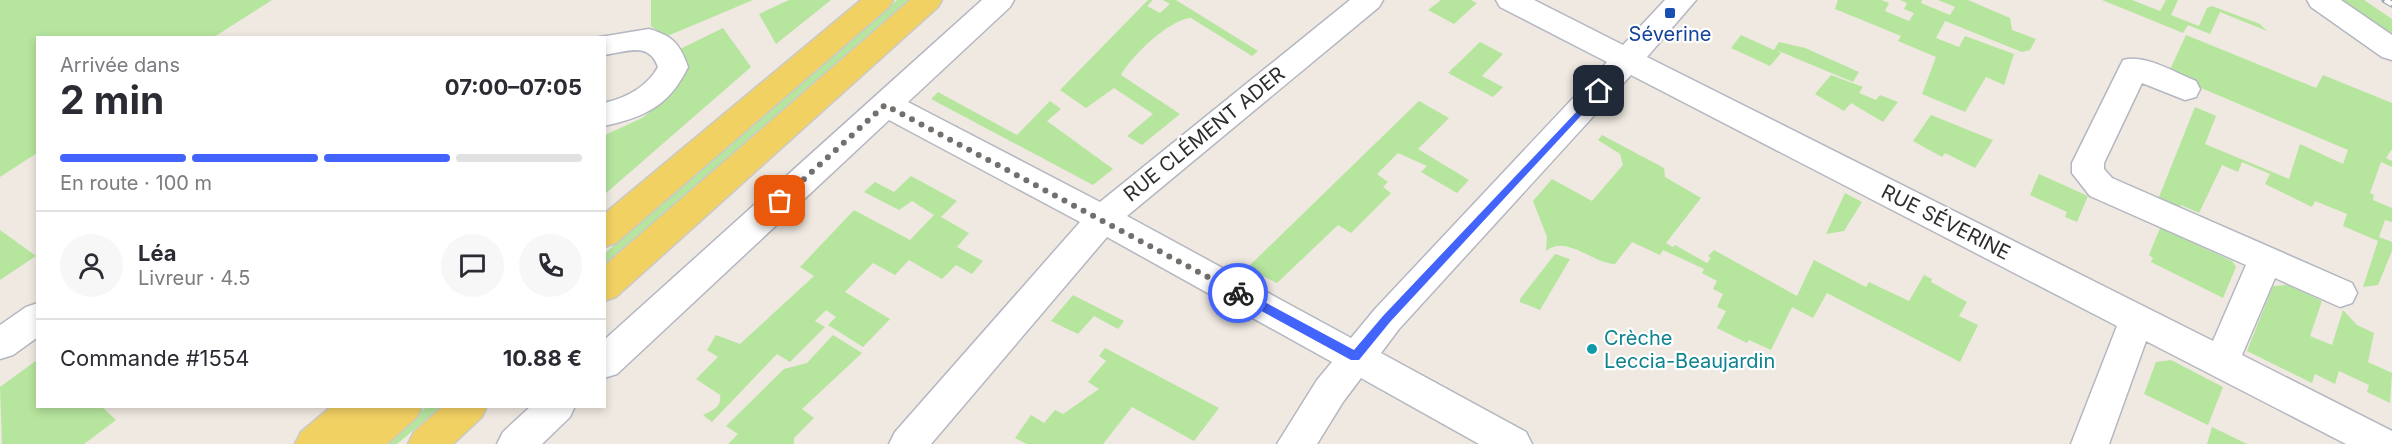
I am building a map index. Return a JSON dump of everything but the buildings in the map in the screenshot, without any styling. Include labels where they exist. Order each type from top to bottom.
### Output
[{"type":"main road","points":[[606,232],[879,0]]},
{"type":"main road","points":[[606,285],[928,0]]},
{"type":"main road","points":[[314,444],[357,408]]},
{"type":"main road","points":[[360,444],[402,408]]},
{"type":"main road","points":[[427,444],[467,408]]},
{"type":"street","points":[[606,361],[1000,0]]},
{"type":"street","name":"RUE CLÉMENT ADER","points":[[908,444],[1103,219],[1124,199],[1368,0]]},
{"type":"street","name":"RUE SÉVERINE","points":[[1510,0],[2382,444]]},
{"type":"street","points":[[1296,444],[1329,391],[1355,356],[1394,311],[1682,0]]},
{"type":"street","points":[[2321,0],[2392,50]]},
{"type":"street","points":[[606,45],[649,39],[667,50],[673,67],[662,87],[650,98],[632,107],[606,114]]},
{"type":"street","points":[[2185,89],[2134,68],[2088,163],[2088,173],[2101,187],[2340,293]]},
{"type":"street","points":[[885,105],[1103,219],[1513,444]]},
{"type":"street","points":[[2221,362],[2266,260]]},
{"type":"street","points":[[0,344],[36,318]]},
{"type":"street","points":[[2090,444],[2137,318]]},
{"type":"street","points":[[516,444],[555,408]]},
{"type":"green space","points":[[0,0],[272,0],[216,36],[36,36],[36,154],[0,177]]},
{"type":"green space","points":[[651,0],[753,0],[665,37],[651,26]]},
{"type":"green space","points":[[789,0],[831,0],[776,44],[759,14]]},
{"type":"green space","points":[[897,0],[908,0],[606,263],[606,252]]},
{"type":"green space","points":[[1148,0],[1153,0],[1147,6],[1160,13],[1170,4],[1163,0],[1176,0],[1258,51],[1252,56],[1191,18],[1182,20],[1162,31],[1133,58],[1121,75],[1180,114],[1142,145],[1127,136],[1153,114],[1114,88],[1086,108],[1060,90]]},
{"type":"green space","points":[[1441,0],[1471,0],[1477,3],[1454,24],[1428,10]]},
{"type":"green space","points":[[1838,0],[1881,0],[1889,3],[1885,11],[1909,21],[1914,13],[1904,9],[1907,3],[1900,0],[1922,0],[1921,3],[1950,15],[1955,7],[1938,0],[1968,0],[2010,18],[2012,30],[2036,39],[2030,50],[2022,52],[1945,21],[1936,38],[1959,47],[1965,36],[2014,54],[2004,85],[1986,77],[1965,112],[1922,94],[1936,57],[1898,41],[1901,36],[1835,9]]},
{"type":"green space","points":[[2102,0],[2132,0],[2160,11],[2166,0],[2178,0],[2171,15],[2199,26],[2207,8],[2212,6],[2260,24],[2267,31],[2220,12],[2210,34],[2188,25],[2183,33]]},
{"type":"green space","points":[[2335,0],[2364,0],[2392,19],[2392,41]]},
{"type":"green space","points":[[723,28],[751,67],[606,193],[606,135],[642,118],[666,99],[682,76],[680,49]]},
{"type":"green space","points":[[1741,35],[1774,50],[1779,42],[1805,48],[1859,72],[1853,82],[1776,50],[1781,53],[1770,66],[1731,48]]},
{"type":"green space","points":[[2186,35],[2316,88],[2323,75],[2392,103],[2392,149],[2386,158],[2392,161],[2392,167],[2381,162],[2370,193],[2374,195],[2373,200],[2392,208],[2392,222],[2385,220],[2379,237],[2392,242],[2392,251],[2378,285],[2363,287],[2378,241],[2343,226],[2347,214],[2315,201],[2312,207],[2265,184],[2270,174],[2242,162],[2238,172],[2222,165],[2199,213],[2181,205],[2178,212],[2157,202],[2195,107],[2216,116],[2205,144],[2289,179],[2300,144],[2343,164],[2348,150],[2168,74]]},
{"type":"green space","points":[[1480,42],[1503,54],[1482,76],[1503,87],[1493,97],[1448,73]]},
{"type":"green space","points":[[1831,75],[1863,87],[1859,93],[1876,100],[1880,95],[1898,102],[1883,122],[1851,103],[1844,111],[1815,94]]},
{"type":"green space","points":[[938,92],[1017,135],[1050,101],[1061,109],[1047,121],[1113,169],[1093,185],[931,99]]},
{"type":"green space","points":[[1419,101],[1449,118],[1418,149],[1469,180],[1457,193],[1421,172],[1427,166],[1398,153],[1377,174],[1388,182],[1383,187],[1391,193],[1351,233],[1338,225],[1277,283],[1247,268]]},
{"type":"green space","points":[[1931,115],[1993,140],[1975,168],[1945,153],[1942,157],[1913,141]]},
{"type":"green space","points":[[1602,135],[1664,168],[1665,177],[1701,198],[1666,243],[1673,247],[1675,245],[1707,263],[1711,258],[1708,256],[1714,250],[1797,296],[1814,260],[1866,287],[1869,282],[1909,301],[1924,275],[1932,279],[1931,282],[1967,302],[1959,316],[1978,325],[1960,362],[1827,293],[1813,318],[1792,307],[1771,350],[1749,340],[1747,343],[1717,328],[1726,311],[1717,307],[1723,294],[1713,289],[1717,281],[1702,273],[1704,269],[1663,250],[1660,255],[1632,242],[1615,264],[1562,246],[1546,251],[1547,237],[1533,201],[1552,179],[1592,201],[1623,165],[1620,154],[1598,140]]},
{"type":"green space","points":[[2039,174],[2088,196],[2077,222],[2065,217],[2067,212],[2030,195]]},
{"type":"green space","points":[[911,176],[957,201],[941,217],[969,233],[957,247],[983,261],[972,274],[956,265],[942,279],[909,260],[895,275],[873,263],[845,292],[890,319],[863,347],[828,325],[836,317],[826,310],[815,321],[825,327],[790,362],[777,354],[712,422],[703,415],[716,408],[720,402],[720,395],[696,379],[718,357],[707,350],[716,335],[740,344],[814,276],[800,267],[854,210],[910,240],[934,215],[912,201],[899,210],[864,192],[875,182],[894,192]]},
{"type":"green space","points":[[1845,193],[1862,202],[1844,231],[1826,234]]},
{"type":"green space","points":[[2160,228],[2232,261],[2236,267],[2223,298],[2151,262],[2153,258],[2149,255]]},
{"type":"green space","points":[[0,230],[36,256],[0,280]]},
{"type":"green space","points":[[1555,254],[1570,259],[1540,310],[1520,302],[1520,299]]},
{"type":"green space","points":[[2288,285],[2322,301],[2310,336],[2332,345],[2343,310],[2357,325],[2374,333],[2368,362],[2392,373],[2390,403],[2367,392],[2369,385],[2339,371],[2335,384],[2315,374],[2312,383],[2247,351],[2273,286]]},
{"type":"green space","points":[[1073,295],[1124,321],[1118,329],[1094,316],[1078,334],[1051,321]]},
{"type":"green space","points":[[833,335],[862,353],[802,409],[814,418],[794,438],[794,444],[728,444],[738,434],[726,426],[784,369],[807,363]]},
{"type":"green space","points":[[1105,348],[1219,408],[1194,441],[1132,407],[1103,444],[1027,444],[1015,438],[1031,415],[1044,423],[1055,410],[1063,414],[1099,389],[1088,382],[1106,361],[1099,356]]},
{"type":"green space","points":[[2171,360],[2223,387],[2208,425],[2144,394],[2156,362]]},
{"type":"green space","points":[[36,361],[36,408],[103,408],[116,420],[84,444],[2,444],[0,387]]},
{"type":"green space","points":[[425,408],[440,408],[397,444],[383,444]]},
{"type":"green space","points":[[2212,427],[2247,444],[2207,444]]},
{"type":"railway","points":[[2385,0],[2392,4]]},
{"type":"way so far","points":[[780,201],[885,105],[1238,293]]},
{"type":"place","name":"Séverine","points":[[1670,13]]},
{"type":"place","name":"Crèche Leccia-Beaujardin","points":[[1592,349]]},
{"type":"route","points":[[1238,293],[1355,356],[1599,91]]}]
